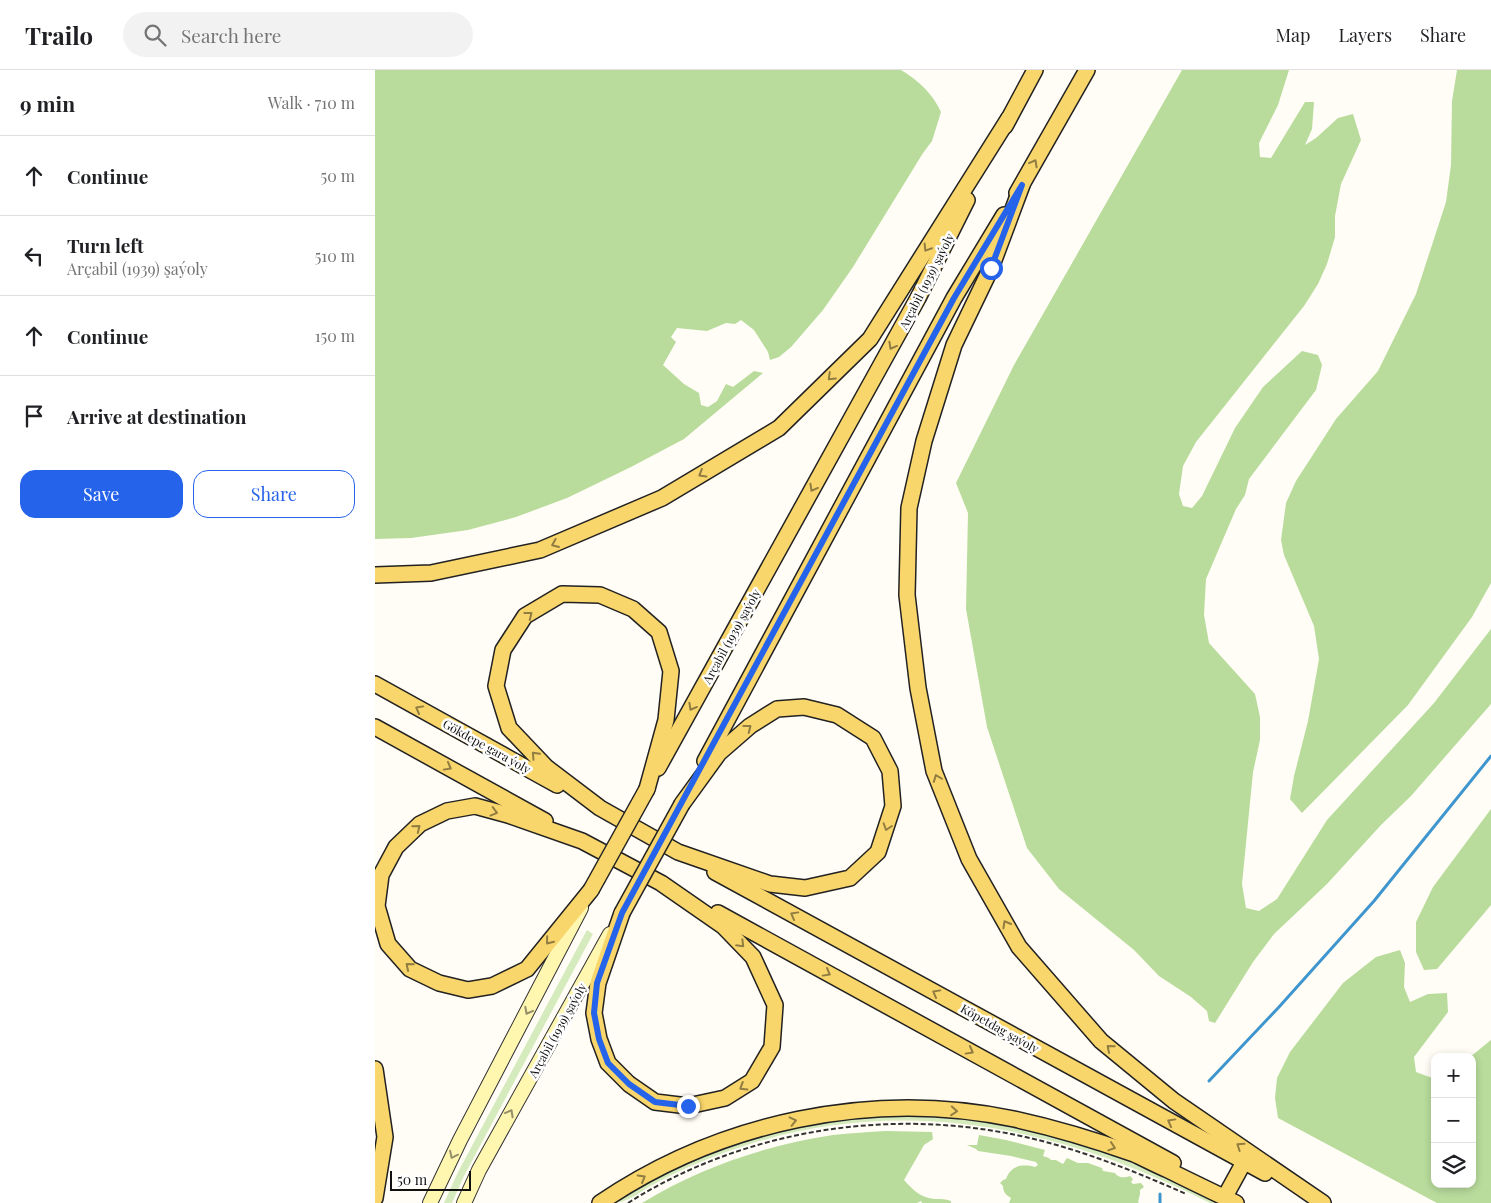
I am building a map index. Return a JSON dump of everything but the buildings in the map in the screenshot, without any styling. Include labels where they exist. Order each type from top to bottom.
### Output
[{"type":"main road","name":"Arçabil (1939) şaýoly","points":[[591,890],[918,298],[1033,70]]},
{"type":"main road","name":"Arçabil (1939) şaýoly","points":[[622,913],[954,298],[1022,185],[1087,70]]},
{"type":"main road","points":[[375,575],[431,573],[540,550],[662,498],[779,428],[870,339],[1009,118]]},
{"type":"main road","points":[[1022,185],[991,268],[954,345],[924,441],[909,508],[907,595],[918,688],[934,771],[969,859],[1019,947],[1101,1040],[1174,1101],[1323,1203]]},
{"type":"main road","points":[[647,789],[666,720],[671,671],[659,632],[633,609],[600,595],[562,594],[525,616],[503,650],[497,686],[509,728],[546,767],[600,808],[678,852],[769,884],[805,888],[850,878],[878,852],[893,806],[890,771],[873,738],[837,715],[804,707],[777,709],[750,726],[719,753],[682,804]]},
{"type":"main road","name":"Gökdepe gara ýoly","points":[[375,684],[600,808]]},
{"type":"main road","points":[[375,727],[1232,1198]]},
{"type":"main road","points":[[582,841],[508,815],[475,806],[447,811],[420,824],[396,847],[381,875],[377,906],[388,944],[410,969],[439,983],[468,990],[492,986],[527,969],[591,890]]},
{"type":"main road","name":"Köpetdag şaýoly","points":[[678,852],[1244,1162],[1323,1203]]},
{"type":"main road","points":[[622,913],[597,983],[594,1013],[599,1039],[608,1063],[629,1084],[655,1102],[688,1106],[725,1098],[752,1081],[772,1048],[775,1005],[753,957],[723,926],[661,883]]},
{"type":"main road","points":[[375,1069],[385,1137],[375,1198]]},
{"type":"main road","points":[[600,1203],[652,1172],[699,1149],[746,1132],[797,1120],[835,1114],[873,1110],[920,1109],[969,1112],[1013,1119],[1056,1129],[1135,1155],[1246,1203]]},
{"type":"main road","points":[[1232,1198],[1244,1162]]},
{"type":"street","name":"Arçabil (1939) şaýoly","points":[[430,1203],[464,1132],[591,890]]},
{"type":"street","name":"Arçabil (1939) şaýoly","points":[[464,1203],[479,1170],[622,913]]},
{"type":"path","points":[[628,1203],[683,1173],[753,1146],[824,1131],[865,1126],[908,1124],[973,1128],[1028,1138],[1085,1154],[1191,1197]]},
{"type":"green space","points":[[375,70],[901,70],[924,88],[934,99],[941,112],[932,141],[853,267],[823,310],[791,347],[779,357],[770,360],[768,352],[754,330],[741,320],[735,324],[726,323],[707,331],[677,328],[671,337],[676,342],[663,365],[684,384],[699,393],[701,405],[708,407],[717,401],[726,384],[733,387],[754,371],[763,373],[684,439],[567,498],[516,517],[468,530],[411,538],[375,539]]},
{"type":"green space","points":[[1182,70],[1289,70],[1278,105],[1259,143],[1260,157],[1271,158],[1305,102],[1314,102],[1312,129],[1305,145],[1316,138],[1338,118],[1353,114],[1361,140],[1341,184],[1335,216],[1335,237],[1327,264],[1318,284],[1304,306],[1196,442],[1183,466],[1179,494],[1183,506],[1192,508],[1202,496],[1235,428],[1263,387],[1302,351],[1318,355],[1322,365],[1316,390],[1249,479],[1245,495],[1236,509],[1206,579],[1204,615],[1209,643],[1255,694],[1260,717],[1260,740],[1253,772],[1242,884],[1246,908],[1259,911],[1277,899],[1327,820],[1434,703],[1491,629],[1491,704],[1411,796],[1381,825],[1327,884],[1274,934],[1253,962],[1215,1023],[1209,1021],[1207,1011],[1191,997],[1159,976],[1134,950],[1059,889],[1027,848],[987,727],[966,609],[968,513],[956,483],[1014,365]]},
{"type":"green space","points":[[1457,70],[1491,70],[1491,583],[1472,617],[1408,705],[1302,813],[1290,799],[1308,721],[1319,659],[1314,626],[1284,555],[1281,540],[1286,503],[1296,481],[1336,419],[1378,371],[1416,294],[1446,202],[1451,165],[1452,101]]},
{"type":"green space","points":[[1491,809],[1491,905],[1437,969],[1424,970],[1416,952],[1416,922],[1433,887]]},
{"type":"green space","points":[[587,930],[593,934],[464,1176],[452,1203],[444,1203],[458,1172]]},
{"type":"green space","points":[[1400,950],[1405,963],[1404,987],[1410,1002],[1428,994],[1447,993],[1448,1012],[1414,1057],[1416,1072],[1431,1078],[1431,1188],[1476,1188],[1475,1053],[1491,1040],[1491,1203],[1437,1203],[1278,1118],[1275,1098],[1277,1078],[1290,1052],[1343,983],[1376,957]]},
{"type":"green space","points":[[891,1116],[990,1122],[1020,1127],[1109,1154],[1166,1177],[1222,1203],[1210,1203],[1155,1177],[1099,1156],[1043,1139],[986,1127],[928,1121],[869,1122],[810,1129],[750,1144],[690,1166],[630,1199],[613,1203],[674,1168],[744,1141],[793,1128],[847,1119]]},
{"type":"green space","points":[[886,1131],[932,1132],[933,1139],[924,1145],[904,1180],[921,1195],[949,1200],[951,1203],[922,1203],[921,1201],[917,1203],[642,1203],[686,1179],[758,1152],[808,1139]]},
{"type":"green space","points":[[979,1135],[1045,1150],[1043,1156],[1063,1164],[1067,1158],[1078,1163],[1088,1163],[1102,1168],[1103,1171],[1115,1173],[1119,1177],[1130,1176],[1133,1179],[1131,1182],[1133,1184],[1141,1183],[1144,1187],[1140,1190],[1139,1203],[1009,1203],[1011,1198],[1005,1193],[1000,1183],[1006,1179],[1014,1168],[1021,1166],[1035,1167],[1038,1165],[1036,1162],[1011,1156],[978,1151],[967,1145],[977,1145]]},
{"type":"waterway","points":[[1209,1081],[1279,1007],[1374,901],[1491,756]]},
{"type":"waterway","points":[[1160,1194],[1160,1203]]},
{"type":"route","points":[[688,1106],[655,1102],[629,1084],[608,1063],[599,1039],[594,1013],[597,983],[622,913],[954,298],[1022,185],[991,268]]}]
